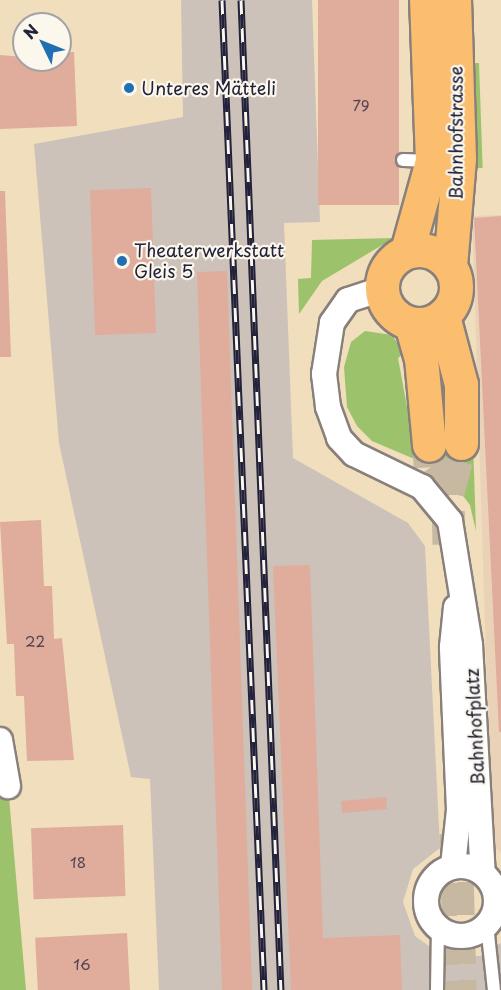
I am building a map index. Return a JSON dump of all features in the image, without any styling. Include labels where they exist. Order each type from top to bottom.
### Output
[{"type":"main road","name":"Bahnhofstrasse","points":[[407,251],[417,160],[426,0]]},
{"type":"main road","name":"Bahnhofstrasse","points":[[450,266],[459,158],[454,0]]},
{"type":"main road","points":[[411,324],[443,316],[455,298],[450,266],[431,252],[407,251],[387,268],[382,289],[391,312],[411,324],[445,444],[461,384],[443,316]]},
{"type":"street","name":"Bahnhofplatz","points":[[382,289],[348,300],[332,323],[324,375],[333,428],[354,454],[412,481],[441,504],[454,531],[459,581],[470,645],[483,874]]},
{"type":"street","name":"Bahnhofplatz","points":[[453,866],[459,810],[452,647],[459,581]]},
{"type":"street","points":[[0,740],[8,786]]},
{"type":"street","points":[[453,866],[483,874],[496,894],[493,920],[458,936],[438,928],[428,914],[426,895],[435,877],[453,866]]},
{"type":"lane","points":[[493,920],[494,990]]},
{"type":"lane","points":[[437,990],[438,928]]},
{"type":"shaded area","points":[[181,0],[312,0],[320,222],[284,223],[293,458],[408,523],[425,546],[440,848],[413,869],[403,902],[415,936],[444,957],[480,956],[501,943],[501,990],[159,990],[150,779],[131,777],[59,443],[34,144],[183,117]]},
{"type":"shaded area","points":[[501,215],[501,853],[492,844],[472,216]]},
{"type":"green space","points":[[465,63],[479,63],[483,168],[469,168]]},
{"type":"green space","points":[[394,238],[322,281],[299,314],[298,279],[311,278],[312,240]]},
{"type":"green space","points":[[365,331],[392,335],[404,353],[398,358],[414,445],[473,442],[476,531],[470,505],[445,472],[372,441],[357,426],[347,407],[344,367],[351,342]]},
{"type":"green space","points":[[0,740],[8,786],[26,990],[0,990]]},
{"type":"building","points":[[318,0],[399,0],[399,205],[318,205]]},
{"type":"building","points":[[72,52],[74,52],[77,126],[0,129],[0,55],[12,56],[12,72],[72,72]]},
{"type":"building","points":[[151,188],[156,333],[95,335],[90,190]]},
{"type":"building","points":[[0,191],[5,191],[11,357],[0,357]]},
{"type":"building","points":[[501,216],[501,732],[499,732],[474,218]]},
{"type":"building","points":[[227,271],[252,990],[222,990],[197,272]]},
{"type":"building","points":[[41,520],[44,586],[52,586],[54,639],[62,638],[74,760],[27,761],[24,696],[16,696],[14,644],[7,644],[0,522]]},
{"type":"building","points":[[310,565],[323,938],[400,935],[402,990],[291,990],[273,566]]},
{"type":"building","points":[[386,797],[387,809],[342,813],[341,801]]},
{"type":"building","points":[[123,825],[125,896],[34,899],[31,828]]},
{"type":"building","points":[[127,933],[130,990],[38,990],[35,938]]},
{"type":"tunnel","points":[[449,544],[448,492],[461,443]]},
{"type":"tunnel","points":[[429,445],[430,467],[448,492]]},
{"type":"tunnel","points":[[456,833],[460,990]]},
{"type":"railway","points":[[222,0],[264,990]]},
{"type":"railway","points":[[241,0],[281,990]]},
{"type":"place","name":"Unteres Mätteli","points":[[129,88]]},
{"type":"place","name":"Theaterwerkstatt Gleis 5","points":[[122,261]]}]
